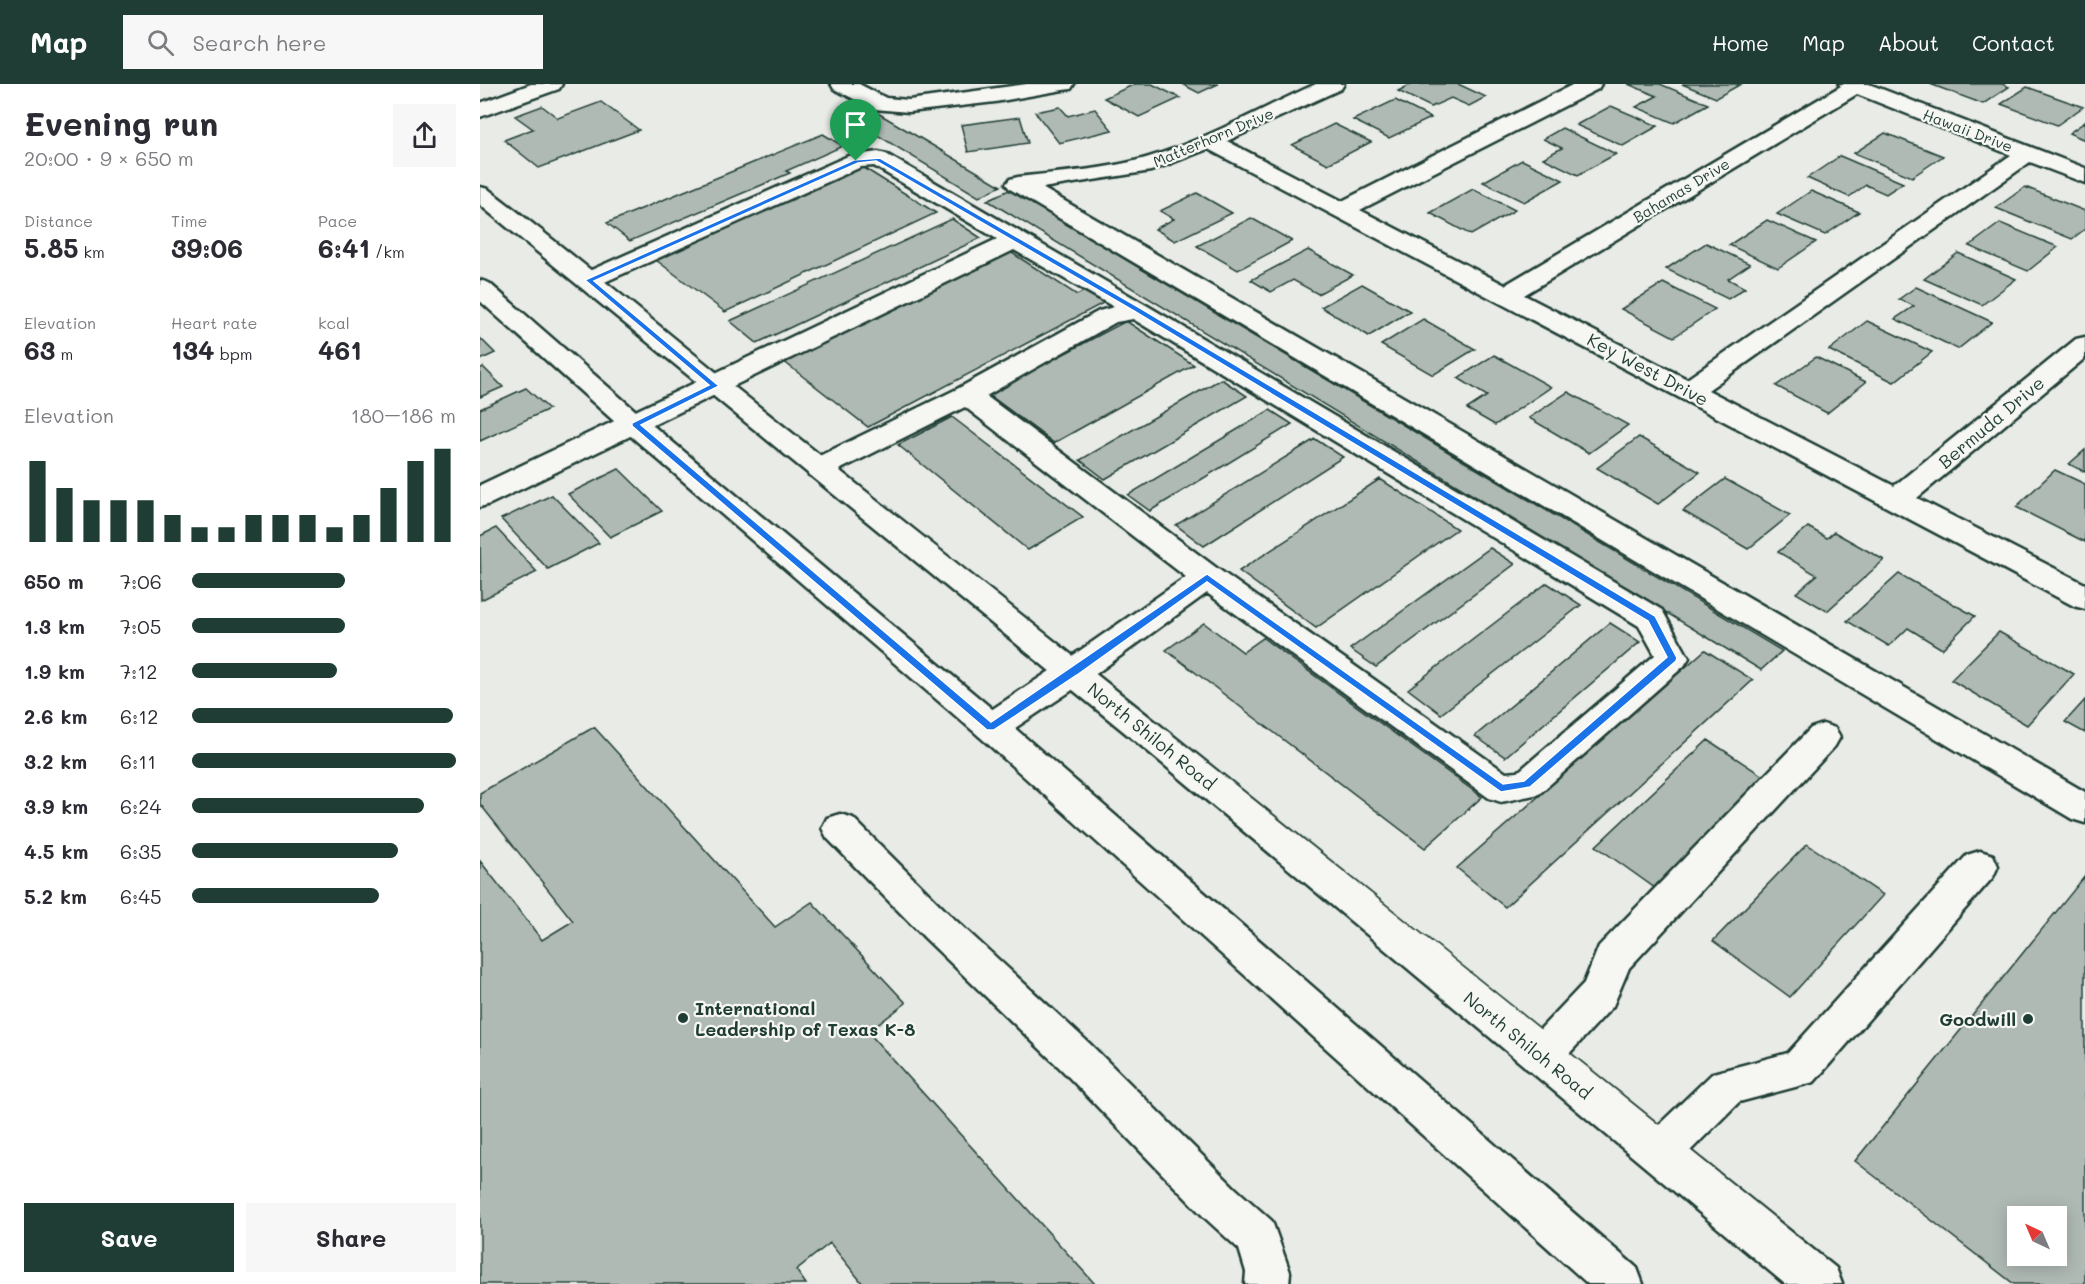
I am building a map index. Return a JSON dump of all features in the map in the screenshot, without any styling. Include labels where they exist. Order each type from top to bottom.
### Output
[{"type":"main road","points":[[480,110],[551,84]]},
{"type":"main road","points":[[842,84],[882,104],[909,106],[995,96],[1063,84]]},
{"type":"main road","name":"Matterhorn Drive","points":[[1333,84],[1209,141],[1151,164],[1085,176],[1018,183],[2085,809]]},
{"type":"main road","points":[[1343,210],[1590,84]]},
{"type":"main road","name":"Hawaii Drive","points":[[1853,85],[2085,176]]},
{"type":"main road","name":"Bahamas Drive","points":[[1506,295],[1853,85]]},
{"type":"main road","name":"Key West Drive","points":[[1209,141],[2085,598]]},
{"type":"main road","points":[[1689,390],[2028,153]]},
{"type":"main road","points":[[589,280],[856,161],[878,159],[1137,310],[1652,618],[1673,658],[1527,784],[1501,788],[1207,577],[967,395]]},
{"type":"main road","name":"North Shiloh Road","points":[[480,194],[589,280],[715,386],[1074,672],[1820,1284]]},
{"type":"main road","points":[[480,497],[635,425],[1015,240]]},
{"type":"main road","points":[[480,288],[635,425],[991,727],[1621,1284]]},
{"type":"main road","points":[[819,468],[967,395],[1108,316],[1137,310]]},
{"type":"main road","name":"Bermuda Drive","points":[[1897,499],[2085,345]]},
{"type":"main road","points":[[991,727],[1074,672],[1207,577]]},
{"type":"main road","points":[[1541,1056],[1599,994],[1613,958],[1823,736]]},
{"type":"main road","points":[[840,828],[938,927],[1075,1056],[1220,1203],[1257,1236],[1268,1272],[1267,1284]]},
{"type":"main road","points":[[1660,1152],[1727,1086],[1800,1070],[1980,866]]},
{"type":"building","points":[[1135,84],[1152,84],[1180,98],[1139,117],[1104,98]]},
{"type":"building","points":[[1182,84],[1218,84],[1199,93]]},
{"type":"building","points":[[1412,84],[1458,84],[1486,97],[1469,106],[1451,98],[1431,107],[1398,91]]},
{"type":"building","points":[[1628,84],[1660,84],[1708,104],[1674,123],[1636,107],[1657,96]]},
{"type":"building","points":[[1682,84],[1741,84],[1716,98]]},
{"type":"building","points":[[1930,84],[2002,84],[2009,87],[1983,104]]},
{"type":"building","points":[[2027,87],[2083,107],[2057,125],[2001,104]]},
{"type":"building","points":[[1395,100],[1431,118],[1389,138],[1353,120]]},
{"type":"building","points":[[601,102],[639,130],[539,168],[504,140],[533,129],[515,116],[542,106],[558,118]]},
{"type":"building","points":[[1611,106],[1658,126],[1623,146],[1576,125]]},
{"type":"building","points":[[1060,107],[1068,116],[1095,109],[1112,130],[1059,143],[1035,112]]},
{"type":"building","points":[[876,112],[1001,186],[979,197],[854,121]]},
{"type":"building","points":[[1020,117],[1028,143],[968,152],[961,125]]},
{"type":"building","points":[[2085,122],[2085,140],[2069,133]]},
{"type":"building","points":[[1334,124],[1371,142],[1328,164],[1292,145]]},
{"type":"building","points":[[1562,128],[1616,154],[1578,175],[1543,158],[1562,148],[1543,139]]},
{"type":"building","points":[[1885,133],[1943,156],[1912,177],[1854,153]]},
{"type":"building","points":[[823,134],[843,146],[786,171],[790,173],[630,241],[607,223]]},
{"type":"building","points":[[1840,156],[1903,183],[1886,194],[1866,185],[1849,197],[1807,178]]},
{"type":"building","points":[[1522,160],[1563,180],[1524,202],[1483,182]]},
{"type":"building","points":[[861,166],[936,213],[725,312],[652,257]]},
{"type":"building","points":[[2025,187],[2085,211],[2085,229],[2072,239],[1996,208]]},
{"type":"building","points":[[1473,189],[1515,210],[1471,235],[1430,213]]},
{"type":"building","points":[[1009,190],[1782,651],[1761,670],[987,200]]},
{"type":"building","points":[[1811,191],[1859,212],[1825,235],[1777,214]]},
{"type":"building","points":[[1197,193],[1232,213],[1175,241],[1155,229],[1174,219],[1160,211]]},
{"type":"building","points":[[1251,218],[1292,241],[1238,270],[1197,246]]},
{"type":"building","points":[[952,219],[981,238],[757,343],[730,321]]},
{"type":"building","points":[[1767,220],[1816,242],[1778,268],[1729,245]]},
{"type":"building","points":[[2000,223],[2058,247],[2028,271],[1969,246]]},
{"type":"building","points":[[1706,243],[1750,264],[1728,279],[1745,288],[1728,299],[1666,269]]},
{"type":"building","points":[[1308,250],[1353,275],[1318,294],[1293,280],[1271,292],[1251,280]]},
{"type":"building","points":[[1009,251],[1077,295],[1088,289],[1107,301],[868,427],[783,361]]},
{"type":"building","points":[[1958,253],[2016,279],[1982,305],[1924,279]]},
{"type":"building","points":[[1663,283],[1715,309],[1674,337],[1621,309]]},
{"type":"building","points":[[1362,284],[1410,311],[1369,336],[1321,307]]},
{"type":"building","points":[[1916,287],[1992,322],[1958,349],[1895,319],[1914,306],[1899,299]]},
{"type":"building","points":[[1423,319],[1475,349],[1433,375],[1381,345]]},
{"type":"building","points":[[1126,321],[1194,365],[1054,443],[988,394]]},
{"type":"building","points":[[1867,321],[1932,352],[1894,382],[1829,350]]},
{"type":"building","points":[[480,338],[495,353],[480,360]]},
{"type":"building","points":[[1494,355],[1551,387],[1495,425],[1467,409],[1487,396],[1458,378]]},
{"type":"building","points":[[1816,357],[1866,382],[1827,413],[1776,386]]},
{"type":"building","points":[[483,367],[503,387],[480,397],[480,369]]},
{"type":"building","points":[[1221,379],[1247,396],[1105,479],[1080,460]]},
{"type":"building","points":[[526,388],[549,409],[480,441],[480,409]]},
{"type":"building","points":[[1568,392],[1628,425],[1589,453],[1529,418]]},
{"type":"building","points":[[1270,410],[1292,424],[1150,511],[1128,495]]},
{"type":"building","points":[[952,417],[1083,517],[1028,550],[898,445]]},
{"type":"building","points":[[1639,437],[1700,472],[1658,504],[1597,468]]},
{"type":"building","points":[[1315,439],[1343,457],[1204,546],[1176,525]]},
{"type":"building","points":[[2085,450],[2085,472],[2069,464]]},
{"type":"building","points":[[619,469],[662,511],[610,537],[568,494]]},
{"type":"building","points":[[2055,470],[2085,484],[2085,542],[2016,507]]},
{"type":"building","points":[[1380,479],[1457,529],[1316,628],[1239,571]]},
{"type":"building","points":[[1725,479],[1790,515],[1748,549],[1683,511]]},
{"type":"building","points":[[552,495],[599,543],[548,569],[501,519]]},
{"type":"building","points":[[1808,527],[1827,538],[1834,532],[1884,560],[1827,611],[1796,593],[1817,575],[1778,552]]},
{"type":"building","points":[[496,528],[537,572],[481,600],[480,536]]},
{"type":"building","points":[[1490,548],[1515,564],[1376,667],[1350,649]]},
{"type":"building","points":[[1899,574],[1975,616],[1942,649],[1908,628],[1889,646],[1847,621]]},
{"type":"building","points":[[1547,583],[1581,605],[1441,714],[1408,689]]},
{"type":"building","points":[[1204,623],[1243,652],[1263,638],[1482,797],[1425,848],[1166,650]]},
{"type":"building","points":[[1610,623],[1640,642],[1505,757],[1475,736]]},
{"type":"building","points":[[1999,632],[2074,674],[2027,725],[1951,680]]},
{"type":"building","points":[[1705,650],[1753,680],[1505,907],[1457,868]]},
{"type":"building","points":[[2085,700],[2085,733],[2065,722]]},
{"type":"building","name":"International Leadership of Texas K-8","points":[[594,727],[775,927],[812,902],[906,1003],[868,1032],[1095,1284],[863,1284],[830,1243],[796,1270],[806,1284],[480,1284],[480,861],[542,940],[573,921],[480,804],[480,793]]},
{"type":"building","points":[[1708,740],[1766,778],[1655,888],[1596,846]]},
{"type":"building","points":[[1807,844],[1883,895],[1790,997],[1713,941]]},
{"type":"building","name":"Goodwill","points":[[2085,876],[2085,1284],[2014,1284],[1855,1161]]},
{"type":"place","name":"International Leadership of Texas K-8","points":[[683,1018]]},
{"type":"place","name":"Goodwill","points":[[2028,1019]]},
{"type":"route","points":[[878,159],[1137,310],[1652,618],[1673,658],[1527,784],[1501,788],[1207,577],[1074,672],[991,727],[635,425],[715,386],[589,280],[856,161],[878,159]]}]
